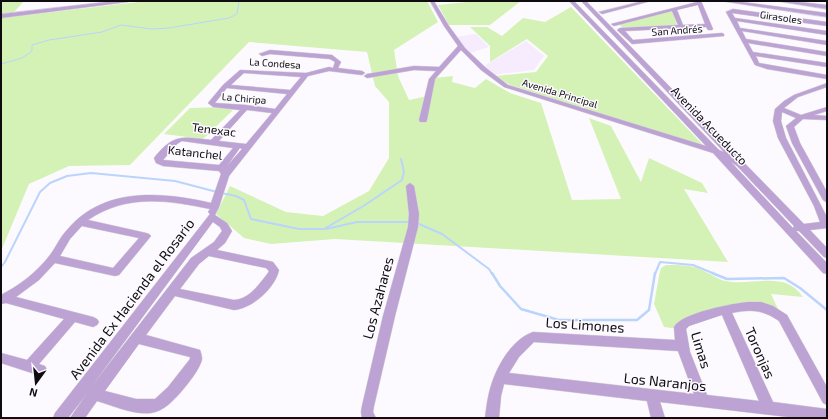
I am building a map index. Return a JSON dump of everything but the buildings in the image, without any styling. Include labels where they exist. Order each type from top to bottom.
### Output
[{"type":"street","points":[[71,8],[76,1]]},
{"type":"street","points":[[1,16],[121,1]]},
{"type":"street","points":[[115,2],[128,1]]},
{"type":"street","name":"Avenida Principal","points":[[432,1],[443,22],[461,46],[498,81],[516,90],[717,152]]},
{"type":"street","name":"Avenida Acueducto","points":[[571,1],[717,152],[827,270]]},
{"type":"street","name":"Avenida Acueducto","points":[[583,1],[615,27],[743,166],[827,254]]},
{"type":"street","points":[[591,1],[615,27],[708,25]]},
{"type":"street","points":[[602,12],[649,1]]},
{"type":"street","points":[[778,1],[812,3],[827,7]]},
{"type":"street","points":[[599,30],[615,27],[700,2],[713,36]]},
{"type":"street","points":[[724,2],[818,16],[827,15]]},
{"type":"street","points":[[812,3],[818,16]]},
{"type":"street","points":[[674,9],[681,26]]},
{"type":"street","points":[[827,24],[730,11],[729,13],[755,62],[760,65],[827,77]]},
{"type":"street","name":"Girasoles","points":[[732,19],[827,33]]},
{"type":"street","name":"San Andrés","points":[[615,27],[632,42],[722,35]]},
{"type":"street","points":[[737,29],[827,43]]},
{"type":"street","points":[[743,40],[827,54]]},
{"type":"street","points":[[424,120],[432,79],[461,46]]},
{"type":"street","points":[[333,66],[334,58],[329,56],[270,52],[262,54],[267,57],[325,60],[333,66],[364,75],[414,68],[440,69]]},
{"type":"street","points":[[750,53],[827,65]]},
{"type":"street","name":"La Condesa","points":[[225,86],[242,71],[306,75],[333,66]]},
{"type":"street","name":"Avenida Ex Hacienda el Rosario","points":[[225,173],[306,75]]},
{"type":"street","points":[[789,229],[826,225],[818,206],[782,138],[777,121],[779,109],[796,96],[827,85]]},
{"type":"street","points":[[225,86],[292,92]]},
{"type":"street","name":"La Chiripa","points":[[225,86],[211,104],[276,111]]},
{"type":"street","points":[[816,89],[827,90]]},
{"type":"street","points":[[210,141],[242,107]]},
{"type":"street","points":[[779,109],[801,117],[827,118]]},
{"type":"street","points":[[827,109],[801,117],[790,126],[796,143],[827,200]]},
{"type":"street","name":"Tenexac","points":[[158,160],[159,156],[177,140],[184,139],[210,141],[247,147]]},
{"type":"street","name":"Avenida Ex Hacienda el Rosario","points":[[60,418],[215,208],[225,173],[238,146]]},
{"type":"street","points":[[717,152],[743,166]]},
{"type":"street","name":"Katanchel","points":[[158,160],[163,163],[225,173]]},
{"type":"street","name":"Los Azahares","points":[[369,418],[367,412],[384,336],[413,227],[414,214],[410,186]]},
{"type":"street","points":[[3,299],[37,277],[54,259],[69,232],[80,222],[109,205],[136,197],[172,198],[215,208]]},
{"type":"street","name":"Avenida Ex Hacienda el Rosario","points":[[77,418],[195,261],[224,238],[227,231],[215,208]]},
{"type":"street","points":[[54,259],[118,272],[151,237],[80,222]]},
{"type":"street","points":[[171,291],[234,305],[242,305],[249,301],[273,274],[273,267],[269,265],[207,252]]},
{"type":"street","points":[[3,299],[93,322]]},
{"type":"street","points":[[725,309],[744,307],[761,308],[776,312],[786,323],[827,399]]},
{"type":"street","name":"Limas","points":[[703,401],[682,346],[680,329],[685,323],[725,309]]},
{"type":"street","name":"Toronjas","points":[[725,309],[769,408]]},
{"type":"street","points":[[29,366],[73,317]]},
{"type":"street","name":"Los Limones","points":[[492,418],[495,393],[500,378],[523,343],[533,337],[682,346]]},
{"type":"street","points":[[82,390],[143,407],[154,407],[163,402],[194,365],[196,354],[136,338]]},
{"type":"street","points":[[1,358],[41,370]]},
{"type":"street","name":"Los Naranjos","points":[[500,378],[827,415]]},
{"type":"street","points":[[652,396],[658,418]]},
{"type":"shaded area","points":[[476,34],[489,47],[470,53],[455,37]]},
{"type":"shaded area","points":[[526,41],[544,56],[534,70],[494,75],[484,66]]},
{"type":"green space","points":[[1,1],[24,1],[14,12],[1,14]]},
{"type":"green space","points":[[147,1],[427,1],[438,22],[394,50],[398,76],[409,100],[432,95],[434,78],[453,76],[452,82],[475,88],[486,79],[510,93],[541,103],[572,200],[621,199],[589,118],[611,126],[641,182],[649,158],[702,183],[708,193],[684,189],[728,262],[335,239],[271,244],[244,238],[216,214],[230,186],[286,212],[323,216],[369,191],[389,158],[389,102],[375,86],[367,52],[249,42],[130,165],[69,166],[29,184],[1,251],[1,18]]},
{"type":"green space","points":[[466,1],[521,1],[490,25],[449,25],[438,5],[467,2]]},
{"type":"green space","points":[[571,7],[704,146],[510,85],[496,76],[536,72],[548,56],[527,39],[490,62],[490,46],[470,27],[487,27],[502,36],[523,18],[545,22]]},
{"type":"green space","points":[[672,11],[677,25],[623,28],[619,24]]},
{"type":"green space","points":[[224,107],[233,110],[203,139],[164,134],[190,108]]},
{"type":"green space","points":[[666,265],[684,265],[694,267],[725,281],[777,281],[787,284],[803,297],[771,294],[778,309],[748,307],[725,309],[680,329],[664,327],[654,304],[661,268]]},
{"type":"waterway","points":[[1,64],[22,58],[32,51],[32,45],[49,40],[102,32],[121,25],[152,29],[169,28],[229,18],[237,14],[239,1]]},
{"type":"waterway","points":[[221,193],[236,196],[244,200],[251,219],[299,229],[324,229],[365,205],[402,180],[404,172],[401,159]]},
{"type":"waterway","points":[[1,267],[5,262],[40,192],[50,183],[67,176],[91,173],[175,181],[217,192]]},
{"type":"waterway","points":[[326,229],[357,222],[408,222]]},
{"type":"waterway","points":[[419,224],[442,234],[489,269],[492,274]]},
{"type":"waterway","points":[[655,274],[660,262],[693,265],[715,274]]},
{"type":"waterway","points":[[492,273],[500,286],[521,309],[559,320],[637,320],[649,310],[655,273]]},
{"type":"waterway","points":[[712,273],[727,279],[784,278],[800,288],[827,310]]}]
